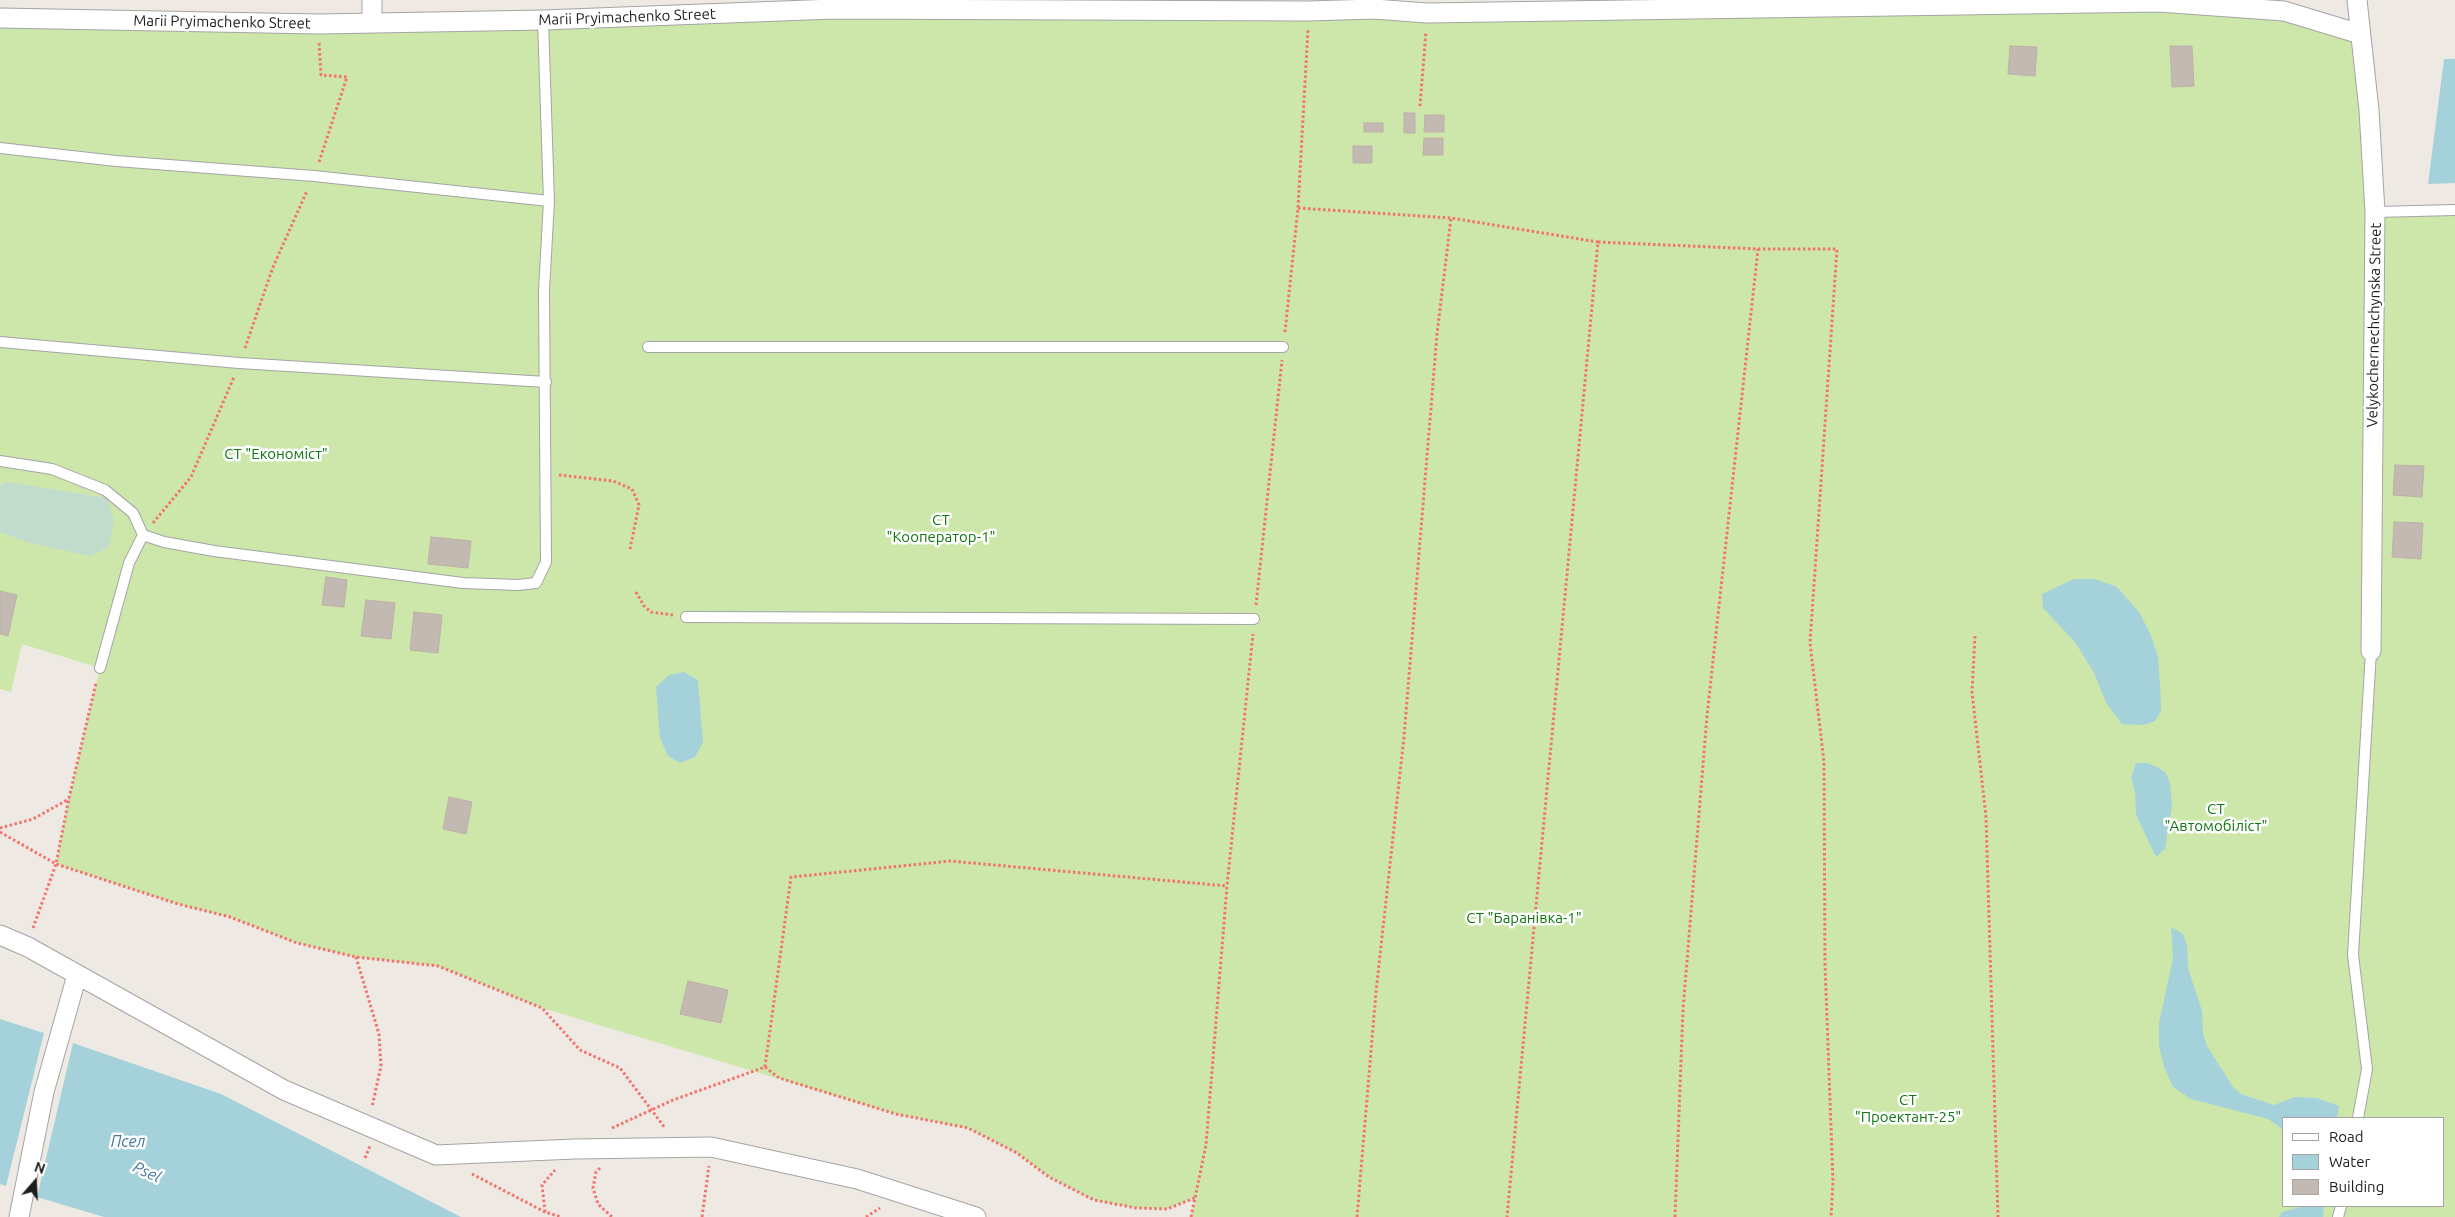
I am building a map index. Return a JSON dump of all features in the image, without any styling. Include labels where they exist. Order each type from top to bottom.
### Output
[{"type":"street","points":[[372,0],[372,23]]},
{"type":"street","name":"Velykochernechchynska Street","points":[[2357,0],[2369,110],[2375,212],[2370,651]]},
{"type":"street","name":"Marii Pryimachenko Street","points":[[0,18],[319,24],[544,20],[834,5],[1308,11],[1375,5],[1427,13],[1919,3],[2159,2],[2284,11],[2360,34]]},
{"type":"street","points":[[0,935],[28,948],[284,1090],[436,1155],[680,1146],[711,1148],[857,1179],[976,1217]]},
{"type":"street","points":[[19,1217],[44,1092],[76,975]]},
{"type":"lane","points":[[143,535],[164,542],[214,551],[463,583],[518,585],[536,583],[546,562],[544,290],[549,201],[544,20]]},
{"type":"lane","points":[[0,148],[116,161],[314,176],[549,201]]},
{"type":"lane","points":[[2375,212],[2455,210]]},
{"type":"lane","points":[[0,342],[239,364],[546,382]]},
{"type":"lane","points":[[648,347],[1283,347]]},
{"type":"lane","points":[[0,461],[52,469],[105,490],[134,513],[143,535],[129,563],[100,668]]},
{"type":"lane","points":[[686,617],[1254,620]]},
{"type":"lane","points":[[2358,1117],[2366,1069],[2353,956],[2370,651]]},
{"type":"path","points":[[1191,1217],[1197,1197],[1206,1145],[1227,886],[1298,208],[1308,11]]},
{"type":"path","points":[[1420,106],[1427,13]]},
{"type":"path","points":[[143,535],[191,477],[239,364],[273,267],[314,176],[347,77],[320,75],[319,24]]},
{"type":"path","points":[[1298,208],[1451,218],[1598,242],[1758,249],[1837,249],[1810,644],[1824,762],[1825,964],[1833,1182],[1832,1217]]},
{"type":"path","points":[[1357,1217],[1376,992],[1404,737],[1437,334],[1451,218]]},
{"type":"path","points":[[1507,1217],[1598,242]]},
{"type":"path","points":[[1675,1217],[1683,1010],[1707,716],[1758,249]]},
{"type":"path","points":[[546,474],[613,481],[632,490],[639,505],[630,549]]},
{"type":"path","points":[[636,592],[651,612],[686,617]]},
{"type":"path","points":[[1974,636],[1972,692],[1986,816],[1998,1217]]},
{"type":"path","points":[[28,948],[39,907],[56,864],[69,798],[100,668]]},
{"type":"path","points":[[0,830],[33,819],[69,798]]},
{"type":"path","points":[[0,830],[56,864],[178,904],[230,917],[297,943],[356,957],[438,966],[542,1008],[580,1050],[620,1068],[680,1146]]},
{"type":"path","points":[[765,1067],[791,876],[950,861],[1227,886]]},
{"type":"path","points":[[356,957],[379,1034],[381,1066],[373,1104],[362,1123]]},
{"type":"path","points":[[609,1130],[651,1110],[765,1067]]},
{"type":"path","points":[[765,1067],[779,1078],[896,1114],[968,1128],[1017,1153],[1049,1178],[1094,1200],[1136,1208],[1167,1209],[1197,1197]]},
{"type":"path","points":[[702,1217],[707,1193],[711,1148]]},
{"type":"path","points":[[545,1212],[542,1185],[574,1149]]},
{"type":"path","points":[[612,1217],[598,1204],[593,1188],[596,1172],[615,1149]]},
{"type":"path","points":[[469,1172],[545,1212],[561,1217]]},
{"type":"green space","points":[[834,9],[2284,11],[2360,34],[2375,212],[2455,210],[2455,1217],[1191,1217],[1196,1197],[1167,1209],[1136,1208],[1094,1200],[1049,1177],[1017,1153],[968,1128],[896,1114],[542,1008],[438,966],[356,957],[297,943],[230,917],[178,904],[56,864],[69,798],[100,668],[22,644],[11,692],[0,689],[0,18]]},
{"type":"green space","points":[[7,482],[107,498],[114,520],[109,547],[90,556],[30,543],[0,532],[0,485]]},
{"type":"water","points":[[2444,59],[2455,59],[2455,183],[2428,184]]},
{"type":"water","points":[[2074,579],[2095,579],[2117,587],[2139,612],[2150,633],[2158,657],[2161,711],[2155,721],[2144,725],[2122,724],[2107,704],[2093,671],[2075,642],[2043,608],[2042,594]]},
{"type":"water","points":[[684,672],[698,680],[703,742],[695,757],[680,763],[668,756],[660,738],[656,687],[669,675]]},
{"type":"water","points":[[2136,763],[2147,763],[2157,767],[2166,773],[2170,783],[2172,806],[2165,849],[2156,857],[2136,815],[2135,792],[2131,777]]},
{"type":"water","points":[[2171,927],[2183,934],[2187,945],[2188,968],[2202,1011],[2203,1034],[2207,1046],[2233,1087],[2241,1094],[2274,1105],[2295,1097],[2317,1098],[2339,1106],[2337,1117],[2282,1117],[2282,1129],[2268,1119],[2191,1099],[2173,1087],[2164,1067],[2159,1046],[2159,1023],[2173,958]]},
{"type":"water","points":[[0,1019],[44,1033],[6,1186],[0,1184]]},
{"type":"water","name":"Псел","points":[[73,1043],[221,1094],[461,1217],[104,1217],[37,1197]]},
{"type":"water","points":[[2300,1207],[2324,1207],[2323,1217],[2279,1217],[2282,1212]]},
{"type":"building","points":[[2010,46],[2037,47],[2035,76],[2008,74]]},
{"type":"building","points":[[2170,46],[2192,46],[2194,86],[2172,87]]},
{"type":"building","points":[[1404,113],[1415,113],[1415,133],[1404,133]]},
{"type":"building","points":[[1425,115],[1444,115],[1444,132],[1424,132]]},
{"type":"building","points":[[1364,123],[1383,123],[1383,132],[1364,132]]},
{"type":"building","points":[[1424,138],[1443,138],[1443,155],[1423,155]]},
{"type":"building","points":[[1353,146],[1372,146],[1372,163],[1353,163]]},
{"type":"building","points":[[2395,465],[2424,466],[2422,497],[2393,495]]},
{"type":"building","points":[[2394,522],[2423,523],[2421,559],[2392,557]]},
{"type":"building","points":[[431,537],[471,541],[468,568],[428,564]]},
{"type":"building","points":[[326,577],[347,580],[344,607],[322,605]]},
{"type":"building","points":[[0,591],[17,595],[8,636],[0,634]]},
{"type":"building","points":[[366,600],[395,603],[391,639],[361,636]]},
{"type":"building","points":[[414,612],[442,615],[438,653],[410,650]]},
{"type":"building","points":[[449,797],[472,802],[466,834],[443,829]]},
{"type":"building","points":[[688,981],[728,990],[721,1023],[680,1014]]},
{"type":"park label","name":"СТ \"Економіст\"","points":[[276,454]]},
{"type":"park label","name":"СТ \"Кооператор-1\"","points":[[941,528]]},
{"type":"park label","name":"СТ \"Автомобіліст\"","points":[[2216,818]]},
{"type":"park label","name":"СТ \"Баранівка-1\"","points":[[1524,918]]},
{"type":"park label","name":"СТ \"Проектант-25\"","points":[[1908,1108]]},
{"type":"water label","name":"Psel","points":[[147,1172]]}]
